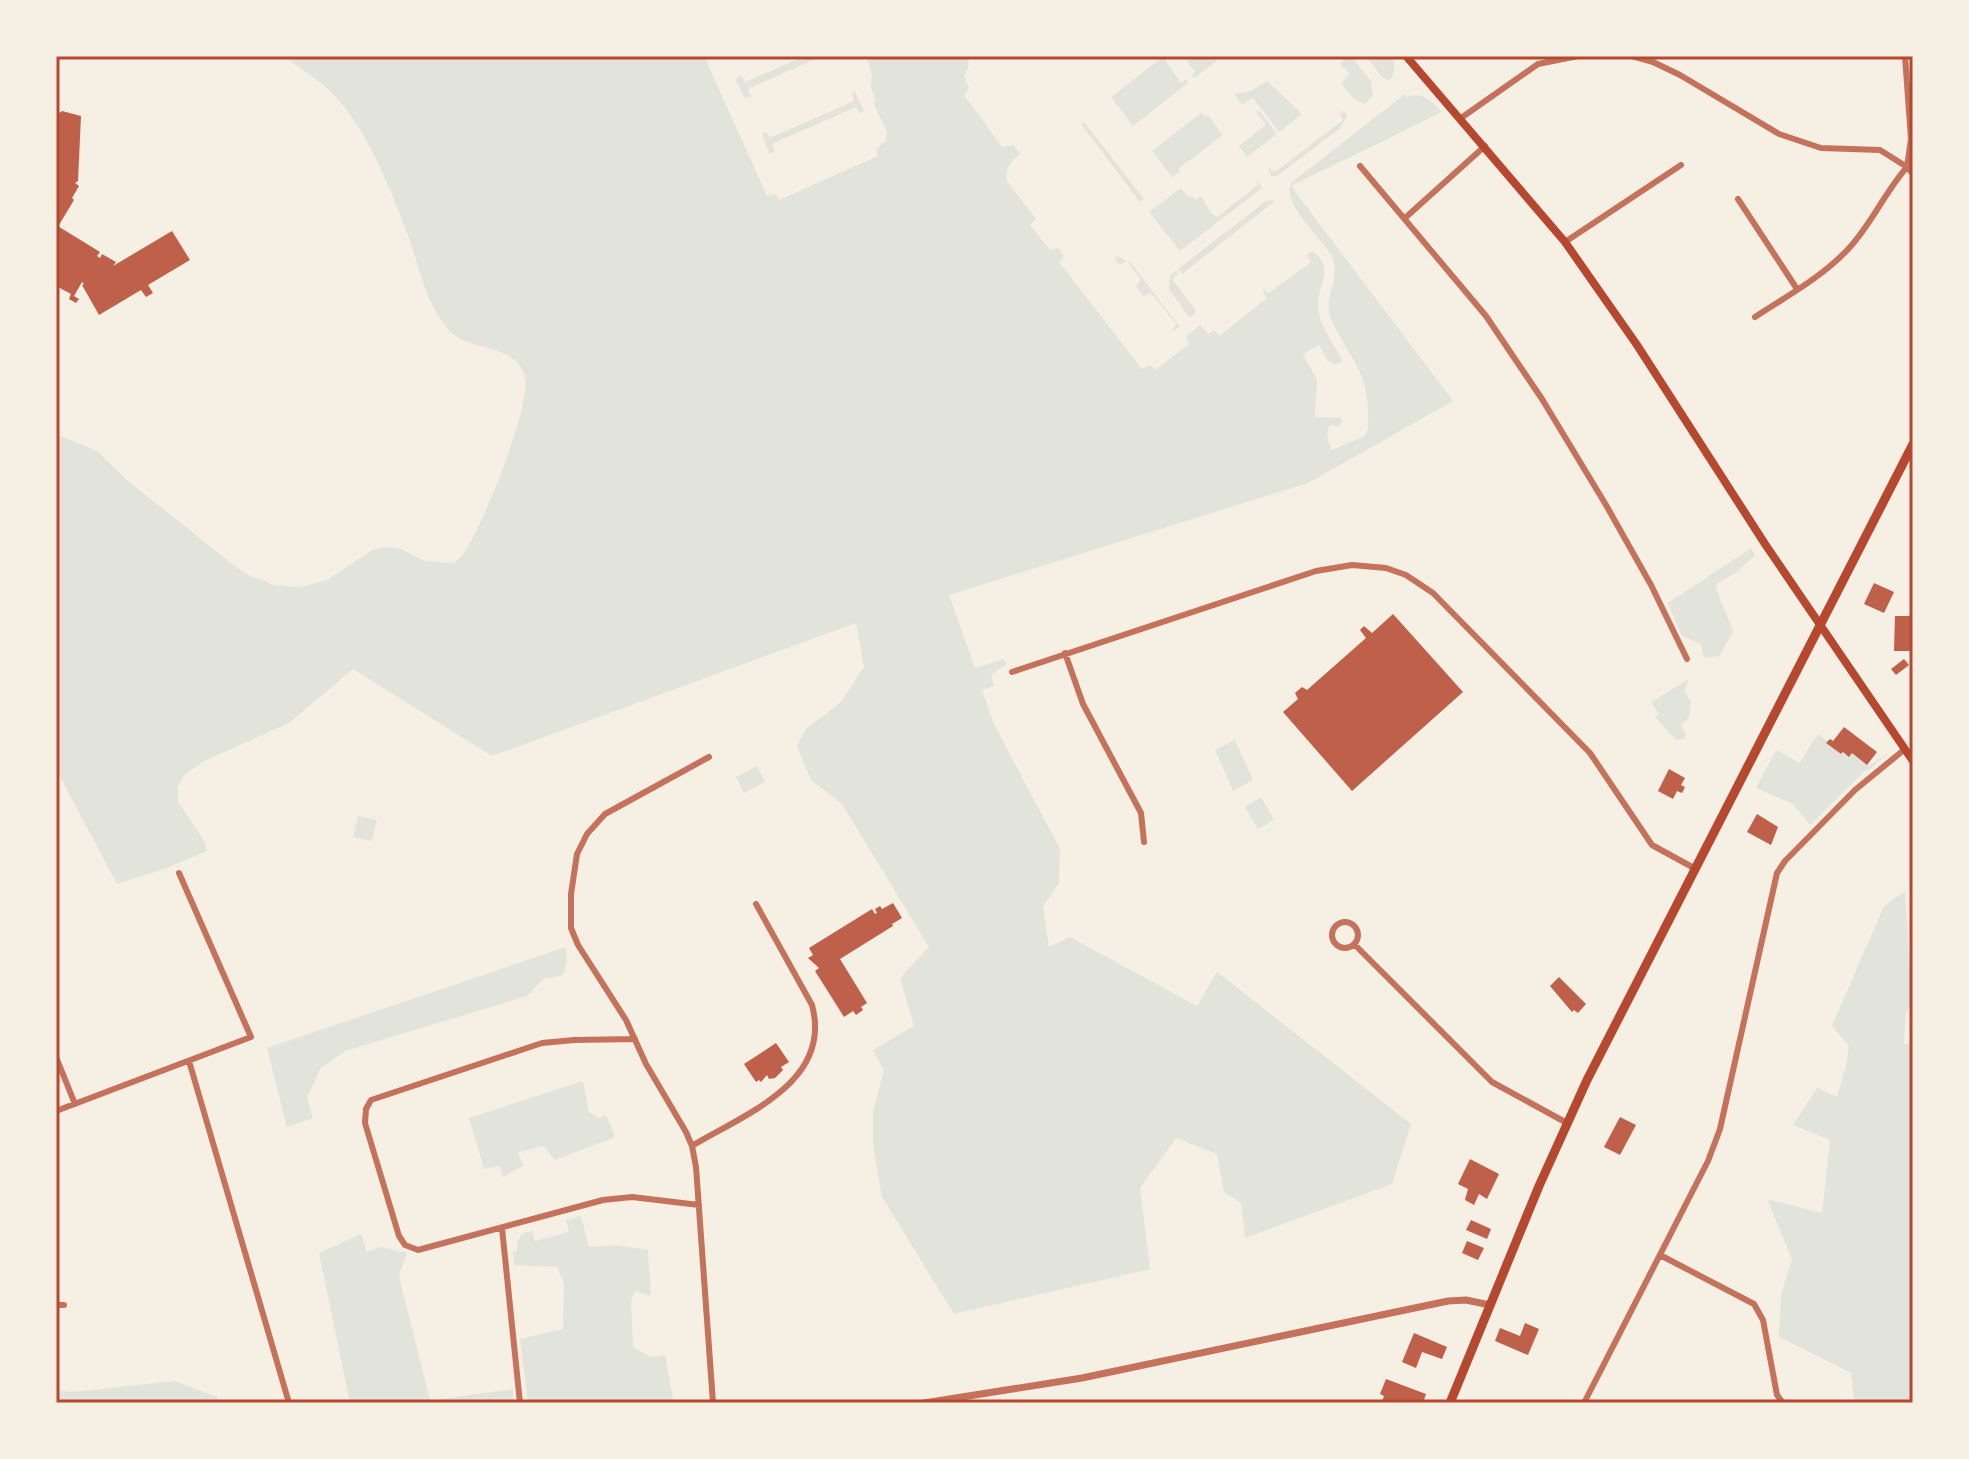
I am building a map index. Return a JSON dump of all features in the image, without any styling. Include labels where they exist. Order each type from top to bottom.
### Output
[{"type":"main road","points":[[1406,56],[1565,242],[1645,357],[1744,513],[1913,761]]},
{"type":"main road","points":[[1450,1403],[1567,1123],[1694,868],[1913,444]]},
{"type":"street","points":[[1461,118],[1536,60],[1578,56]]},
{"type":"street","points":[[1632,56],[1680,75],[1779,134],[1821,148],[1880,150],[1913,174]]},
{"type":"street","points":[[1755,317],[1827,268],[1850,247],[1891,185],[1907,167],[1911,139],[1905,56]]},
{"type":"street","points":[[1405,218],[1485,146]]},
{"type":"street","points":[[1565,242],[1681,165]]},
{"type":"street","points":[[1360,166],[1486,316],[1542,399],[1621,532],[1687,659]]},
{"type":"street","points":[[1738,199],[1797,289]]},
{"type":"street","points":[[1012,672],[1316,571],[1352,565],[1392,570],[1428,590],[1451,610],[1590,753],[1652,845],[1694,868]]},
{"type":"street","points":[[1065,653],[1083,704],[1141,813],[1144,842]]},
{"type":"street","points":[[1584,1403],[1708,1161],[1720,1129],[1777,873],[1855,790],[1905,749]]},
{"type":"street","points":[[709,757],[605,814],[592,827],[581,843],[574,868],[570,913],[572,933],[635,1039],[692,1146],[713,1403]]},
{"type":"street","points":[[56,1111],[251,1037],[179,873]]},
{"type":"street","points":[[692,1146],[790,1085],[803,1070],[812,1049],[815,1021],[812,1005],[756,904]]},
{"type":"street","points":[[1340,923],[1352,925],[1357,936],[1354,944],[1346,948],[1338,946],[1333,939],[1334,928],[1340,923]]},
{"type":"street","points":[[1354,944],[1492,1082],[1567,1123]]},
{"type":"street","points":[[635,1039],[542,1043],[369,1102],[365,1127],[399,1236],[405,1245],[414,1250],[423,1250],[614,1199],[638,1198],[699,1205]]},
{"type":"street","points":[[56,1057],[75,1104]]},
{"type":"street","points":[[189,1061],[289,1403]]},
{"type":"street","points":[[502,1228],[520,1403]]},
{"type":"street","points":[[1660,1255],[1754,1304],[1763,1320],[1777,1395],[1783,1403]]},
{"type":"street","points":[[924,1403],[1082,1378],[1448,1301],[1466,1300],[1490,1305]]},
{"type":"shaded area","points":[[284,56],[704,56],[767,196],[776,194],[779,200],[878,156],[876,149],[886,141],[887,132],[873,102],[876,101],[866,56],[968,56],[969,65],[964,76],[969,88],[964,95],[1002,147],[1013,145],[1020,154],[1009,166],[1007,181],[1036,219],[1030,225],[1050,250],[1058,248],[1064,256],[1059,262],[1142,369],[1150,365],[1155,370],[1189,344],[1186,336],[1200,325],[1208,334],[1214,330],[1219,336],[1266,299],[1262,288],[1269,293],[1311,262],[1308,253],[1313,251],[1320,258],[1325,270],[1318,311],[1343,361],[1333,365],[1331,361],[1328,362],[1319,345],[1303,354],[1317,380],[1315,417],[1340,418],[1343,421],[1339,426],[1330,425],[1328,428],[1332,450],[1365,436],[1368,429],[1367,398],[1361,374],[1329,312],[1334,263],[1326,247],[1297,210],[1290,191],[1291,183],[1405,94],[1407,97],[1423,96],[1442,112],[1291,186],[1453,401],[1308,483],[949,595],[975,668],[1004,659],[1007,664],[991,675],[994,686],[982,690],[994,724],[1060,849],[1059,883],[1043,907],[1049,947],[1070,937],[1197,1006],[1217,972],[1411,1124],[1392,1184],[1245,1238],[1241,1203],[1224,1192],[1217,1154],[1176,1138],[1140,1188],[1150,1269],[954,1314],[882,1197],[873,1145],[873,1112],[884,1070],[873,1050],[914,1026],[900,978],[929,947],[842,804],[811,780],[797,746],[806,729],[841,702],[864,667],[856,623],[492,756],[353,669],[289,723],[204,761],[183,776],[177,788],[178,802],[204,841],[207,851],[117,884],[56,769],[56,434],[97,451],[128,481],[248,575],[274,585],[301,587],[327,580],[372,550],[386,547],[401,549],[425,561],[453,563],[465,552],[494,492],[521,413],[525,378],[521,368],[508,355],[461,339],[444,324],[428,296],[394,200],[366,139],[328,89]]},
{"type":"shaded area","points":[[805,56],[822,56],[748,89],[751,97],[744,98],[737,77],[742,76],[745,82]]},
{"type":"shaded area","points":[[1183,56],[1223,56],[1194,78],[1192,75],[1195,72]]},
{"type":"shaded area","points":[[1351,56],[1371,81],[1373,95],[1365,104],[1355,100],[1341,83],[1350,74],[1340,64]]},
{"type":"shaded area","points":[[1366,56],[1392,56],[1395,66],[1392,78],[1382,77]]},
{"type":"shaded area","points":[[1163,57],[1181,83],[1186,79],[1188,83],[1133,126],[1111,97]]},
{"type":"shaded area","points":[[1267,81],[1302,114],[1279,132],[1253,98],[1242,105],[1234,94],[1251,91]]},
{"type":"shaded area","points":[[855,91],[864,112],[860,113],[856,107],[772,144],[775,151],[769,154],[762,133],[766,132],[770,138],[854,101],[852,94]]},
{"type":"shaded area","points":[[1259,110],[1277,134],[1247,157],[1239,146],[1266,125],[1256,112]]},
{"type":"shaded area","points":[[1342,111],[1347,116],[1339,129],[1277,176],[1271,176],[1268,168],[1275,172],[1343,120],[1340,115]]},
{"type":"shaded area","points":[[1201,113],[1205,117],[1208,115],[1223,135],[1172,177],[1152,151]]},
{"type":"shaded area","points":[[1084,122],[1144,199],[1140,202],[1081,124]]},
{"type":"shaded area","points":[[1255,178],[1262,188],[1180,251],[1149,212],[1181,188],[1189,198],[1192,196],[1195,200],[1201,196],[1210,212],[1217,217],[1258,185]]},
{"type":"shaded area","points":[[1273,200],[1182,274],[1178,269],[1266,201]]},
{"type":"shaded area","points":[[1117,256],[1127,261],[1119,265],[1115,259]]},
{"type":"shaded area","points":[[1127,261],[1179,326],[1178,328],[1171,332],[1176,324],[1151,293],[1143,296],[1136,286],[1141,280]]},
{"type":"shaded area","points":[[1176,270],[1178,274],[1172,279],[1196,310],[1192,317],[1188,316],[1169,289],[1170,276]]},
{"type":"shaded area","points":[[1751,548],[1755,555],[1737,572],[1716,584],[1733,632],[1719,656],[1704,658],[1701,644],[1682,636],[1668,603]]},
{"type":"shaded area","points":[[1689,679],[1684,691],[1691,701],[1689,717],[1681,725],[1686,734],[1684,739],[1676,740],[1655,717],[1659,714],[1651,702]]},
{"type":"shaded area","points":[[1819,734],[1840,754],[1852,753],[1869,766],[1892,750],[1865,771],[1810,825],[1793,804],[1756,788],[1776,750],[1800,763]]},
{"type":"shaded area","points":[[1235,740],[1253,780],[1233,791],[1215,750]]},
{"type":"shaded area","points":[[757,766],[765,782],[744,793],[736,777]]},
{"type":"shaded area","points":[[1261,797],[1274,820],[1258,829],[1245,807]]},
{"type":"shaded area","points":[[358,816],[377,820],[372,841],[353,837]]},
{"type":"shaded area","points":[[1905,891],[1912,1002],[1906,1013],[1904,1044],[1913,1043],[1913,1403],[1854,1403],[1851,1373],[1779,1337],[1781,1295],[1792,1259],[1767,1199],[1822,1213],[1830,1140],[1793,1125],[1817,1088],[1837,1097],[1849,1046],[1832,1026],[1884,906]]},
{"type":"shaded area","points":[[566,947],[563,975],[543,979],[527,996],[345,1051],[320,1069],[307,1098],[313,1118],[287,1127],[267,1048]]},
{"type":"shaded area","points":[[583,1081],[589,1112],[599,1118],[606,1115],[615,1137],[555,1160],[544,1146],[518,1152],[523,1166],[503,1177],[499,1166],[484,1169],[469,1118]]},
{"type":"shaded area","points":[[581,1216],[589,1247],[616,1245],[648,1250],[651,1296],[635,1291],[631,1300],[633,1347],[650,1357],[665,1355],[674,1403],[528,1403],[520,1339],[563,1329],[564,1284],[557,1267],[514,1265],[513,1252],[517,1251],[517,1242],[522,1234],[532,1231],[535,1241],[569,1232],[566,1220]]},
{"type":"shaded area","points":[[361,1234],[367,1252],[381,1247],[407,1253],[399,1275],[430,1399],[426,1403],[350,1403],[319,1253]]},
{"type":"shaded area","points":[[175,1381],[217,1397],[219,1403],[56,1403],[56,1390],[71,1392]]},
{"type":"shaded area","points":[[513,1389],[513,1403],[444,1403],[441,1399]]},
{"type":"building","points":[[62,111],[81,116],[78,181],[75,183],[79,186],[59,225],[56,223],[56,115]]},
{"type":"building","points":[[56,225],[100,252],[97,256],[100,258],[102,254],[116,262],[113,266],[172,231],[190,260],[148,285],[153,293],[146,297],[141,290],[99,315],[82,282],[74,296],[79,299],[76,303],[69,299],[71,294],[56,286]]},
{"type":"building","points":[[1874,583],[1894,592],[1884,613],[1864,604]]},
{"type":"building","points":[[1393,614],[1463,692],[1352,791],[1283,712],[1298,699],[1295,693],[1302,687],[1307,690],[1366,638],[1360,630],[1364,626],[1372,633]]},
{"type":"building","points":[[1895,616],[1911,616],[1911,651],[1894,651]]},
{"type":"building","points":[[1904,659],[1909,665],[1896,675],[1891,669]]},
{"type":"building","points":[[1844,727],[1877,752],[1867,765],[1852,753],[1849,757],[1843,752],[1841,754],[1826,743],[1830,739],[1833,741]]},
{"type":"building","points":[[1669,769],[1685,778],[1681,785],[1685,787],[1682,793],[1677,791],[1673,799],[1658,791]]},
{"type":"building","points":[[1757,814],[1778,827],[1771,845],[1747,832]]},
{"type":"building","points":[[893,903],[902,918],[840,959],[867,1003],[856,1015],[853,1011],[844,1017],[815,971],[819,968],[808,958],[813,955],[809,948],[872,909],[875,914],[875,909]]},
{"type":"building","points":[[1559,977],[1586,1004],[1578,1013],[1572,1012],[1550,986]]},
{"type":"building","points":[[776,1043],[789,1062],[781,1067],[783,1070],[775,1078],[769,1079],[767,1075],[761,1082],[756,1082],[744,1064]]},
{"type":"building","points":[[1620,1117],[1636,1125],[1620,1155],[1604,1147]]},
{"type":"building","points":[[1470,1159],[1499,1174],[1487,1199],[1479,1194],[1474,1205],[1465,1200],[1468,1189],[1458,1184]]},
{"type":"building","points":[[1471,1220],[1491,1229],[1487,1239],[1466,1230]]},
{"type":"building","points":[[1467,1241],[1484,1248],[1478,1260],[1462,1253]]},
{"type":"building","points":[[1525,1323],[1539,1329],[1528,1355],[1495,1341],[1500,1328],[1520,1336]]},
{"type":"building","points":[[1414,1333],[1447,1347],[1442,1359],[1422,1352],[1416,1368],[1402,1362]]},
{"type":"building","points":[[1386,1379],[1426,1394],[1423,1403],[1385,1403],[1382,1401],[1384,1396],[1380,1394]]}]
